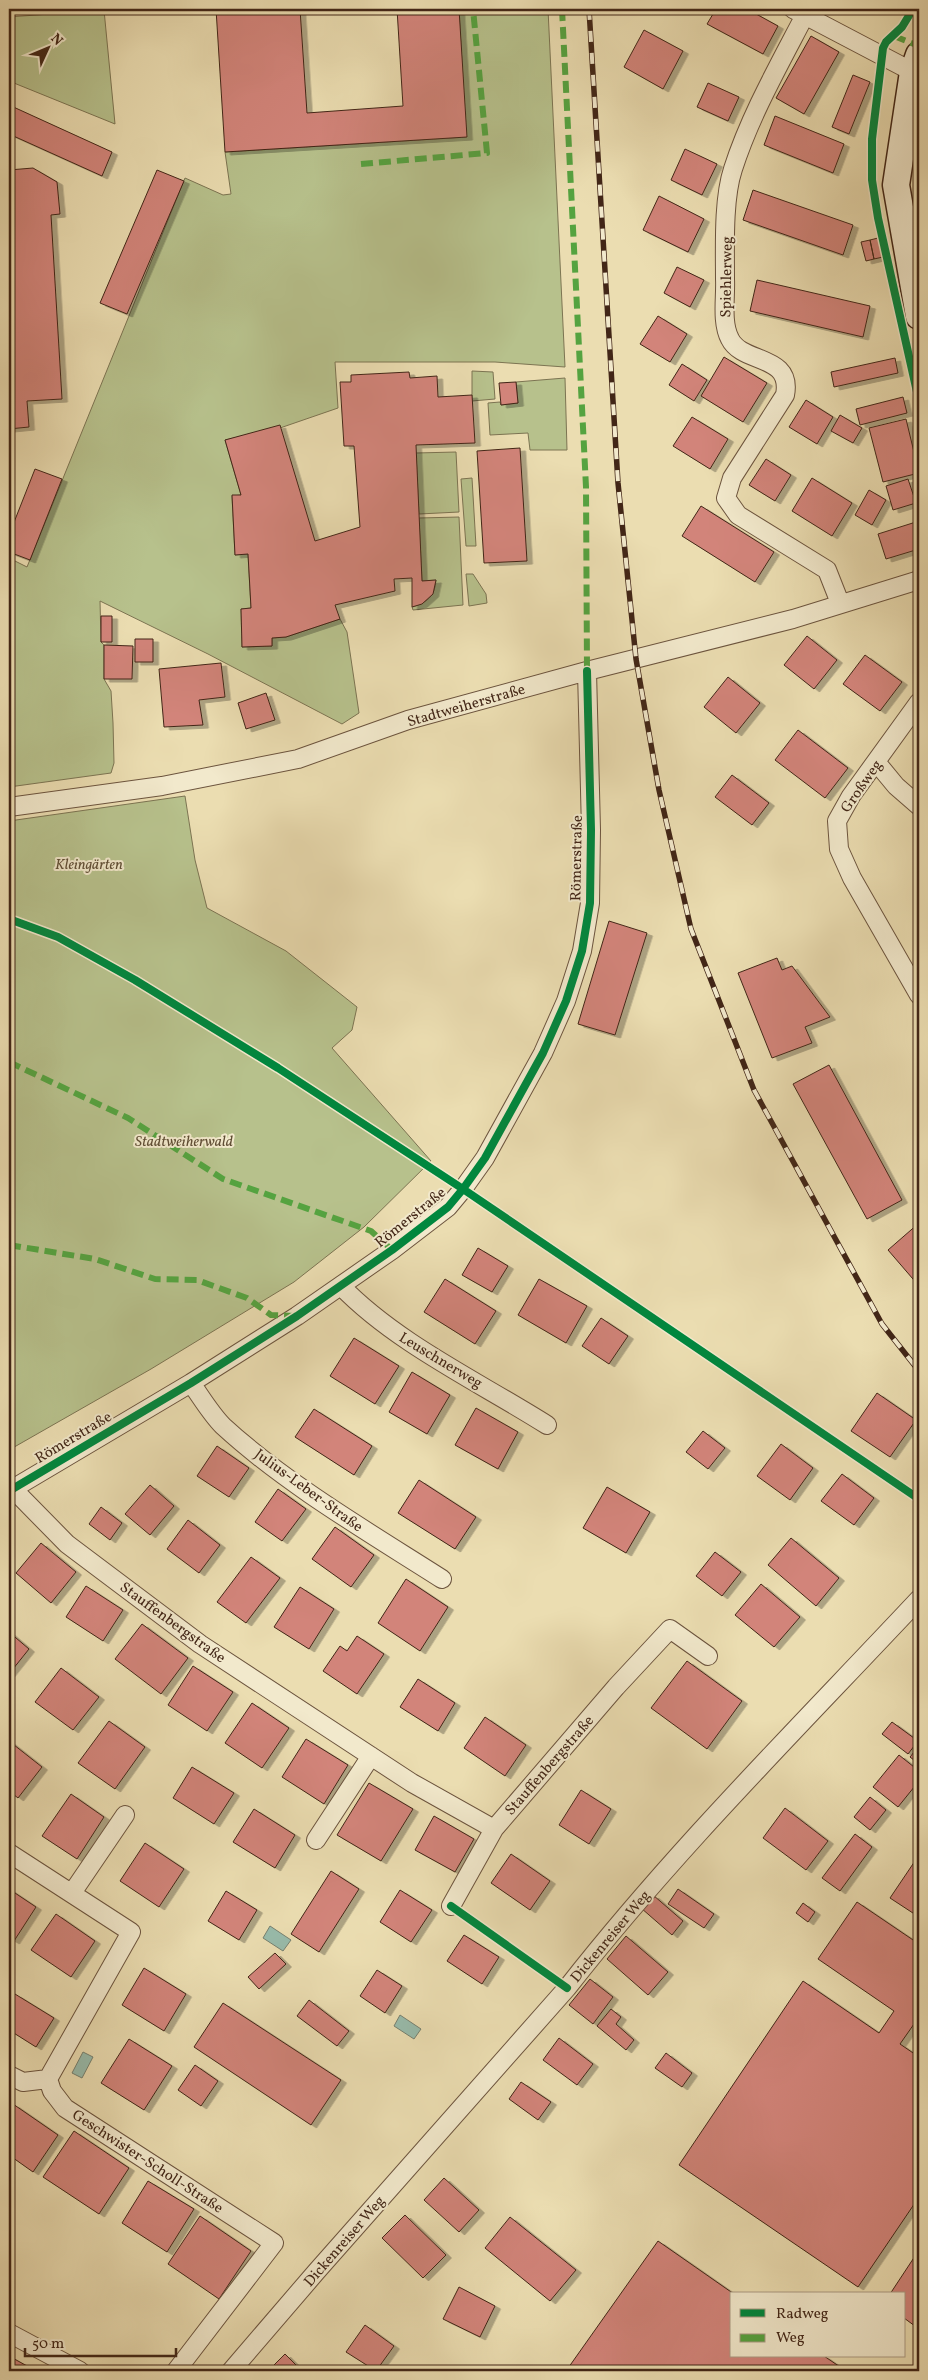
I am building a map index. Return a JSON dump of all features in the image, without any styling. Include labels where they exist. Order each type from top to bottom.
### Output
[{"type":"main road","points":[[916,63],[896,185],[919,316]]},
{"type":"street","points":[[799,12],[916,63]]},
{"type":"street","name":"Spiehlerweg","points":[[799,12],[732,170],[728,192],[725,260],[726,327],[731,341],[745,351],[770,363],[785,376],[787,384],[785,395],[732,478],[726,498],[738,515],[827,570],[840,603]]},
{"type":"street","name":"Stadtweiherstraße","points":[[9,807],[162,786],[298,759],[408,720],[587,671],[793,619],[919,580]]},
{"type":"street","name":"Römerstraße","points":[[11,1490],[191,1383],[341,1286],[448,1207],[464,1189],[485,1158],[543,1053],[566,1001],[582,951],[590,903],[587,671]]},
{"type":"street","name":"Großweg","points":[[919,702],[877,763],[851,796],[837,820],[839,849],[852,878],[919,994]]},
{"type":"street","points":[[877,763],[896,786],[919,806]]},
{"type":"street","name":"Leuschnerweg","points":[[341,1286],[362,1307],[389,1329],[546,1425]]},
{"type":"street","name":"Julius-Leber-Straße","points":[[191,1383],[222,1424],[270,1464],[347,1518],[442,1579]]},
{"type":"street","name":"Stauffenbergstraße","points":[[11,1490],[67,1544],[200,1644],[412,1783],[494,1829],[616,1687],[670,1629],[708,1656]]},
{"type":"street","name":"Dickenreiser Weg","points":[[232,2371],[316,2272],[567,1988],[603,1942],[669,1867],[919,1599]]},
{"type":"street","points":[[316,1840],[371,1756]]},
{"type":"street","points":[[72,1893],[125,1815]]},
{"type":"street","points":[[451,1906],[494,1829]]},
{"type":"street","points":[[9,1853],[131,1932],[48,2078],[23,2082],[9,2075]]},
{"type":"street","name":"Geschwister-Scholl-Straße","points":[[48,2078],[52,2091],[65,2108],[274,2243],[176,2371]]},
{"type":"street","points":[[9,2333],[80,2371]]},
{"type":"green space","points":[[459,9],[548,9],[565,367],[495,362],[335,362],[338,408],[280,428],[225,440],[241,495],[232,496],[235,555],[248,554],[251,608],[241,609],[242,647],[272,646],[272,638],[286,637],[340,619],[347,632],[359,713],[342,724],[208,654],[100,601],[101,642],[104,645],[104,679],[111,691],[114,763],[111,773],[9,787],[9,558],[27,567],[185,178],[223,195],[231,194],[225,152],[466,137]]},
{"type":"green space","points":[[104,10],[115,124],[9,81],[9,17]]},
{"type":"green space","points":[[472,371],[493,372],[495,399],[472,401]]},
{"type":"green space","points":[[565,378],[567,450],[530,450],[528,433],[490,435],[488,403],[500,402],[501,405],[518,403],[516,382]]},
{"type":"green space","points":[[456,452],[459,512],[419,514],[416,453]]},
{"type":"green space","points":[[472,478],[476,546],[466,546],[461,479]]},
{"type":"green space","points":[[459,517],[463,605],[413,610],[412,607],[426,601],[432,595],[436,580],[422,581],[419,518]]},
{"type":"green space","points":[[466,574],[473,574],[486,594],[487,603],[469,606]]},
{"type":"green space","name":"Stadtweiherwald","points":[[185,796],[195,860],[207,908],[286,951],[357,1007],[352,1030],[332,1048],[431,1161],[364,1227],[294,1282],[151,1369],[9,1450],[9,821]]},
{"type":"shaded area","points":[[270,1926],[291,1940],[283,1951],[263,1938]]},
{"type":"shaded area","points":[[400,2015],[421,2029],[414,2039],[394,2026]]},
{"type":"shaded area","points":[[83,2052],[93,2057],[82,2078],[72,2073]]},
{"type":"building","points":[[216,9],[300,9],[307,113],[403,106],[397,9],[459,9],[467,137],[225,152]]},
{"type":"building","points":[[716,9],[747,9],[778,26],[763,54],[707,24]]},
{"type":"building","points":[[644,30],[683,51],[663,89],[624,67]]},
{"type":"building","points":[[811,36],[839,52],[804,114],[776,98]]},
{"type":"building","points":[[853,75],[870,82],[849,134],[832,127]]},
{"type":"building","points":[[708,83],[739,97],[728,121],[697,107]]},
{"type":"building","points":[[9,105],[112,152],[102,176],[9,134]]},
{"type":"building","points":[[775,116],[844,144],[833,173],[764,145]]},
{"type":"building","points":[[685,149],[717,164],[702,195],[671,180]]},
{"type":"building","points":[[33,168],[57,182],[60,214],[51,215],[62,399],[27,401],[29,427],[9,429],[9,170]]},
{"type":"building","points":[[157,170],[184,181],[127,314],[100,303]]},
{"type":"building","points":[[753,190],[853,225],[843,255],[743,220]]},
{"type":"building","points":[[659,196],[704,219],[688,252],[643,230]]},
{"type":"building","points":[[878,238],[883,257],[874,259],[870,240]]},
{"type":"building","points":[[870,240],[874,259],[866,261],[861,242]]},
{"type":"building","points":[[677,267],[704,280],[690,307],[664,293]]},
{"type":"building","points":[[757,280],[870,306],[863,337],[750,311]]},
{"type":"building","points":[[658,316],[687,334],[670,362],[640,344]]},
{"type":"building","points":[[724,357],[767,383],[743,422],[701,396]]},
{"type":"building","points":[[895,358],[898,373],[834,387],[831,372]]},
{"type":"building","points":[[682,364],[707,380],[694,401],[669,385]]},
{"type":"building","points":[[409,372],[410,378],[437,376],[438,397],[472,395],[475,443],[416,445],[422,581],[436,580],[433,594],[422,604],[412,607],[412,578],[394,579],[395,591],[335,605],[340,619],[286,637],[272,638],[272,646],[242,647],[241,609],[251,608],[248,554],[235,555],[232,495],[241,495],[225,440],[280,425],[315,541],[360,527],[354,446],[344,446],[340,382],[351,382],[351,375]]},
{"type":"building","points":[[516,382],[518,403],[501,405],[499,383]]},
{"type":"building","points":[[903,397],[907,413],[860,425],[856,409]]},
{"type":"building","points":[[806,400],[833,417],[817,444],[789,427]]},
{"type":"building","points":[[840,415],[862,428],[853,443],[831,431]]},
{"type":"building","points":[[692,417],[728,439],[710,469],[673,446]]},
{"type":"building","points":[[906,419],[919,473],[883,482],[869,428]]},
{"type":"building","points":[[520,448],[527,561],[484,563],[477,451]]},
{"type":"building","points":[[766,459],[791,475],[775,501],[749,485]]},
{"type":"building","points":[[35,469],[62,479],[30,560],[9,552],[9,535]]},
{"type":"building","points":[[812,478],[852,503],[832,536],[792,511]]},
{"type":"building","points":[[908,479],[916,503],[893,510],[886,486]]},
{"type":"building","points":[[869,490],[886,500],[872,525],[855,515]]},
{"type":"building","points":[[701,506],[774,552],[755,582],[682,536]]},
{"type":"building","points":[[919,521],[919,549],[886,559],[878,534]]},
{"type":"building","points":[[101,616],[112,616],[112,642],[101,642]]},
{"type":"building","points":[[807,636],[837,660],[814,689],[784,665]]},
{"type":"building","points":[[135,639],[153,639],[153,662],[135,662]]},
{"type":"building","points":[[104,645],[133,646],[132,679],[104,679]]},
{"type":"building","points":[[865,655],[902,682],[880,711],[843,684]]},
{"type":"building","points":[[221,663],[225,697],[199,700],[203,725],[164,727],[159,669]]},
{"type":"building","points":[[728,677],[760,703],[736,733],[704,707]]},
{"type":"building","points":[[266,693],[275,720],[246,729],[238,703]]},
{"type":"building","points":[[798,730],[848,768],[825,798],[775,760]]},
{"type":"building","points":[[732,775],[769,803],[752,825],[715,797]]},
{"type":"building","points":[[609,921],[647,933],[615,1035],[578,1024]]},
{"type":"building","points":[[777,958],[782,970],[792,966],[830,1017],[805,1027],[812,1043],[772,1058],[738,973]]},
{"type":"building","points":[[829,1065],[902,1200],[867,1219],[793,1084]]},
{"type":"building","points":[[919,1223],[919,1286],[888,1250]]},
{"type":"building","points":[[478,1248],[508,1266],[492,1292],[462,1275]]},
{"type":"building","points":[[445,1279],[496,1311],[475,1344],[424,1312]]},
{"type":"building","points":[[539,1279],[587,1306],[566,1343],[518,1315]]},
{"type":"building","points":[[601,1318],[628,1336],[609,1364],[582,1346]]},
{"type":"building","points":[[354,1338],[399,1366],[375,1404],[330,1376]]},
{"type":"building","points":[[412,1372],[450,1395],[427,1434],[389,1412]]},
{"type":"building","points":[[877,1393],[916,1420],[890,1457],[851,1431]]},
{"type":"building","points":[[476,1408],[518,1432],[498,1469],[455,1445]]},
{"type":"building","points":[[314,1409],[372,1446],[354,1475],[295,1437]]},
{"type":"building","points":[[703,1431],[725,1448],[708,1469],[686,1452]]},
{"type":"building","points":[[781,1444],[813,1468],[790,1500],[757,1476]]},
{"type":"building","points":[[217,1446],[249,1468],[229,1497],[197,1476]]},
{"type":"building","points":[[842,1474],[874,1498],[854,1525],[821,1501]]},
{"type":"building","points":[[419,1480],[476,1517],[455,1549],[398,1513]]},
{"type":"building","points":[[150,1485],[174,1506],[150,1535],[125,1514]]},
{"type":"building","points":[[607,1487],[650,1512],[626,1553],[583,1528]]},
{"type":"building","points":[[278,1489],[306,1509],[282,1541],[255,1522]]},
{"type":"building","points":[[101,1507],[122,1523],[110,1540],[89,1524]]},
{"type":"building","points":[[188,1520],[220,1545],[199,1573],[167,1549]]},
{"type":"building","points":[[335,1527],[374,1555],[351,1587],[312,1559]]},
{"type":"building","points":[[791,1538],[839,1578],[816,1606],[768,1565]]},
{"type":"building","points":[[41,1543],[76,1572],[51,1603],[16,1573]]},
{"type":"building","points":[[715,1552],[741,1572],[722,1596],[696,1576]]},
{"type":"building","points":[[251,1557],[280,1578],[246,1623],[217,1602]]},
{"type":"building","points":[[406,1579],[448,1607],[420,1651],[378,1623]]},
{"type":"building","points":[[761,1584],[800,1617],[774,1647],[735,1615]]},
{"type":"building","points":[[86,1586],[123,1610],[103,1641],[66,1617]]},
{"type":"building","points":[[300,1587],[334,1609],[309,1649],[274,1627]]},
{"type":"building","points":[[142,1624],[188,1658],[161,1694],[115,1659]]},
{"type":"building","points":[[9,1632],[29,1649],[9,1674]]},
{"type":"building","points":[[357,1636],[384,1654],[357,1694],[323,1671],[340,1646],[347,1651]]},
{"type":"building","points":[[687,1661],[742,1701],[707,1749],[651,1708]]},
{"type":"building","points":[[193,1666],[233,1692],[207,1731],[168,1705]]},
{"type":"building","points":[[61,1668],[99,1697],[73,1730],[35,1702]]},
{"type":"building","points":[[418,1679],[455,1703],[438,1731],[400,1707]]},
{"type":"building","points":[[252,1703],[289,1728],[262,1768],[225,1743]]},
{"type":"building","points":[[485,1717],[526,1745],[505,1776],[464,1748]]},
{"type":"building","points":[[109,1721],[145,1747],[115,1789],[78,1763]]},
{"type":"building","points":[[892,1722],[918,1741],[908,1754],[882,1734]]},
{"type":"building","points":[[306,1739],[348,1765],[324,1804],[282,1777]]},
{"type":"building","points":[[9,1741],[42,1767],[18,1798],[9,1791]]},
{"type":"building","points":[[919,1746],[919,1764],[910,1757]]},
{"type":"building","points":[[899,1755],[919,1771],[919,1781],[898,1807],[873,1787]]},
{"type":"building","points":[[192,1767],[234,1793],[214,1824],[173,1798]]},
{"type":"building","points":[[369,1783],[413,1809],[381,1861],[337,1835]]},
{"type":"building","points":[[581,1790],[611,1809],[589,1844],[559,1825]]},
{"type":"building","points":[[71,1794],[104,1817],[77,1859],[42,1836]]},
{"type":"building","points":[[870,1797],[886,1810],[870,1830],[854,1817]]},
{"type":"building","points":[[785,1808],[828,1841],[806,1870],[763,1838]]},
{"type":"building","points":[[254,1809],[295,1835],[275,1868],[233,1842]]},
{"type":"building","points":[[434,1816],[474,1839],[455,1872],[415,1850]]},
{"type":"building","points":[[855,1834],[872,1847],[840,1891],[822,1878]]},
{"type":"building","points":[[145,1843],[184,1869],[159,1907],[120,1881]]},
{"type":"building","points":[[511,1854],[550,1881],[530,1910],[491,1883]]},
{"type":"building","points":[[919,1855],[919,1917],[890,1898]]},
{"type":"building","points":[[331,1871],[359,1889],[319,1952],[291,1934]]},
{"type":"building","points":[[9,1889],[36,1907],[14,1941],[9,1938]]},
{"type":"building","points":[[678,1889],[714,1914],[704,1928],[668,1904]]},
{"type":"building","points":[[400,1890],[432,1910],[411,1942],[380,1922]]},
{"type":"building","points":[[226,1891],[257,1910],[239,1940],[208,1921]]},
{"type":"building","points":[[653,1895],[683,1921],[672,1935],[641,1908]]},
{"type":"building","points":[[857,1902],[919,1944],[919,2028],[914,2024],[900,2044],[919,2057],[919,2138],[917,2140],[919,2141],[919,2197],[858,2287],[679,2165],[803,1981],[879,2033],[894,2011],[818,1959]]},
{"type":"building","points":[[803,1903],[815,1912],[808,1922],[796,1913]]},
{"type":"building","points":[[56,1914],[95,1941],[71,1977],[31,1950]]},
{"type":"building","points":[[464,1935],[499,1957],[482,1984],[447,1961]]},
{"type":"building","points":[[626,1936],[668,1972],[648,1995],[607,1959]]},
{"type":"building","points":[[275,1953],[286,1964],[259,1989],[248,1977]]},
{"type":"building","points":[[144,1968],[186,1994],[164,2031],[122,2005]]},
{"type":"building","points":[[377,1970],[402,1986],[385,2013],[360,1996]]},
{"type":"building","points":[[590,1979],[613,1997],[593,2024],[569,2005]]},
{"type":"building","points":[[15,1994],[54,2018],[36,2047],[9,2030],[9,2004]]},
{"type":"building","points":[[309,2000],[349,2031],[337,2046],[297,2016]]},
{"type":"building","points":[[223,2003],[341,2080],[311,2125],[194,2047]]},
{"type":"building","points":[[611,2009],[621,2017],[616,2024],[634,2040],[626,2050],[597,2026]]},
{"type":"building","points":[[559,2038],[593,2064],[577,2085],[543,2060]]},
{"type":"building","points":[[129,2039],[172,2066],[144,2110],[101,2083]]},
{"type":"building","points":[[666,2053],[692,2073],[682,2087],[655,2068]]},
{"type":"building","points":[[195,2065],[218,2081],[201,2106],[178,2090]]},
{"type":"building","points":[[521,2082],[551,2102],[538,2120],[509,2099]]},
{"type":"building","points":[[13,2104],[58,2135],[33,2172],[9,2155],[9,2111]]},
{"type":"building","points":[[74,2131],[129,2168],[99,2214],[43,2177]]},
{"type":"building","points":[[444,2178],[479,2210],[459,2232],[424,2200]]},
{"type":"building","points":[[148,2181],[194,2209],[167,2252],[122,2223]]},
{"type":"building","points":[[405,2215],[446,2255],[423,2278],[382,2238]]},
{"type":"building","points":[[200,2216],[251,2251],[219,2299],[168,2264]]},
{"type":"building","points":[[510,2217],[576,2270],[550,2301],[485,2248]]},
{"type":"building","points":[[658,2241],[731,2292],[730,2358],[827,2358],[846,2371],[566,2371]]},
{"type":"building","points":[[919,2250],[919,2329],[906,2319],[906,2292],[891,2292]]},
{"type":"building","points":[[459,2287],[495,2306],[480,2337],[443,2319]]},
{"type":"building","points":[[365,2325],[394,2346],[376,2371],[346,2352]]},
{"type":"building","points":[[285,2354],[302,2371],[268,2371]]},
{"type":"building","points":[[9,2356],[36,2371],[9,2371]]},
{"type":"railway","points":[[589,9],[618,483],[636,659],[659,790],[691,929],[754,1090],[882,1324],[919,1371]]},
{"type":"marked path","points":[[361,164],[487,153],[473,9]]},
{"type":"marked path","points":[[562,9],[586,487],[587,671]]},
{"type":"marked path","points":[[894,36],[919,46]]},
{"type":"marked path","points":[[9,1062],[128,1118],[223,1179],[371,1231],[392,1250]]},
{"type":"marked path","points":[[9,1245],[95,1259],[155,1279],[197,1280],[247,1298],[271,1315],[295,1316]]},
{"type":"cycle path","points":[[913,9],[902,27],[886,42],[883,48],[872,139],[872,180],[878,218],[919,401]]},
{"type":"cycle path","points":[[9,1491],[191,1383],[297,1316],[392,1250],[448,1207],[485,1158],[543,1053],[566,1001],[582,951],[590,903],[591,830],[587,671]]},
{"type":"cycle path","points":[[9,919],[58,937],[135,980],[278,1068],[463,1189],[919,1499]]},
{"type":"cycle path","points":[[451,1906],[567,1988]]},
{"type":"park label","name":"Kleingärten","points":[[89,864]]}]
